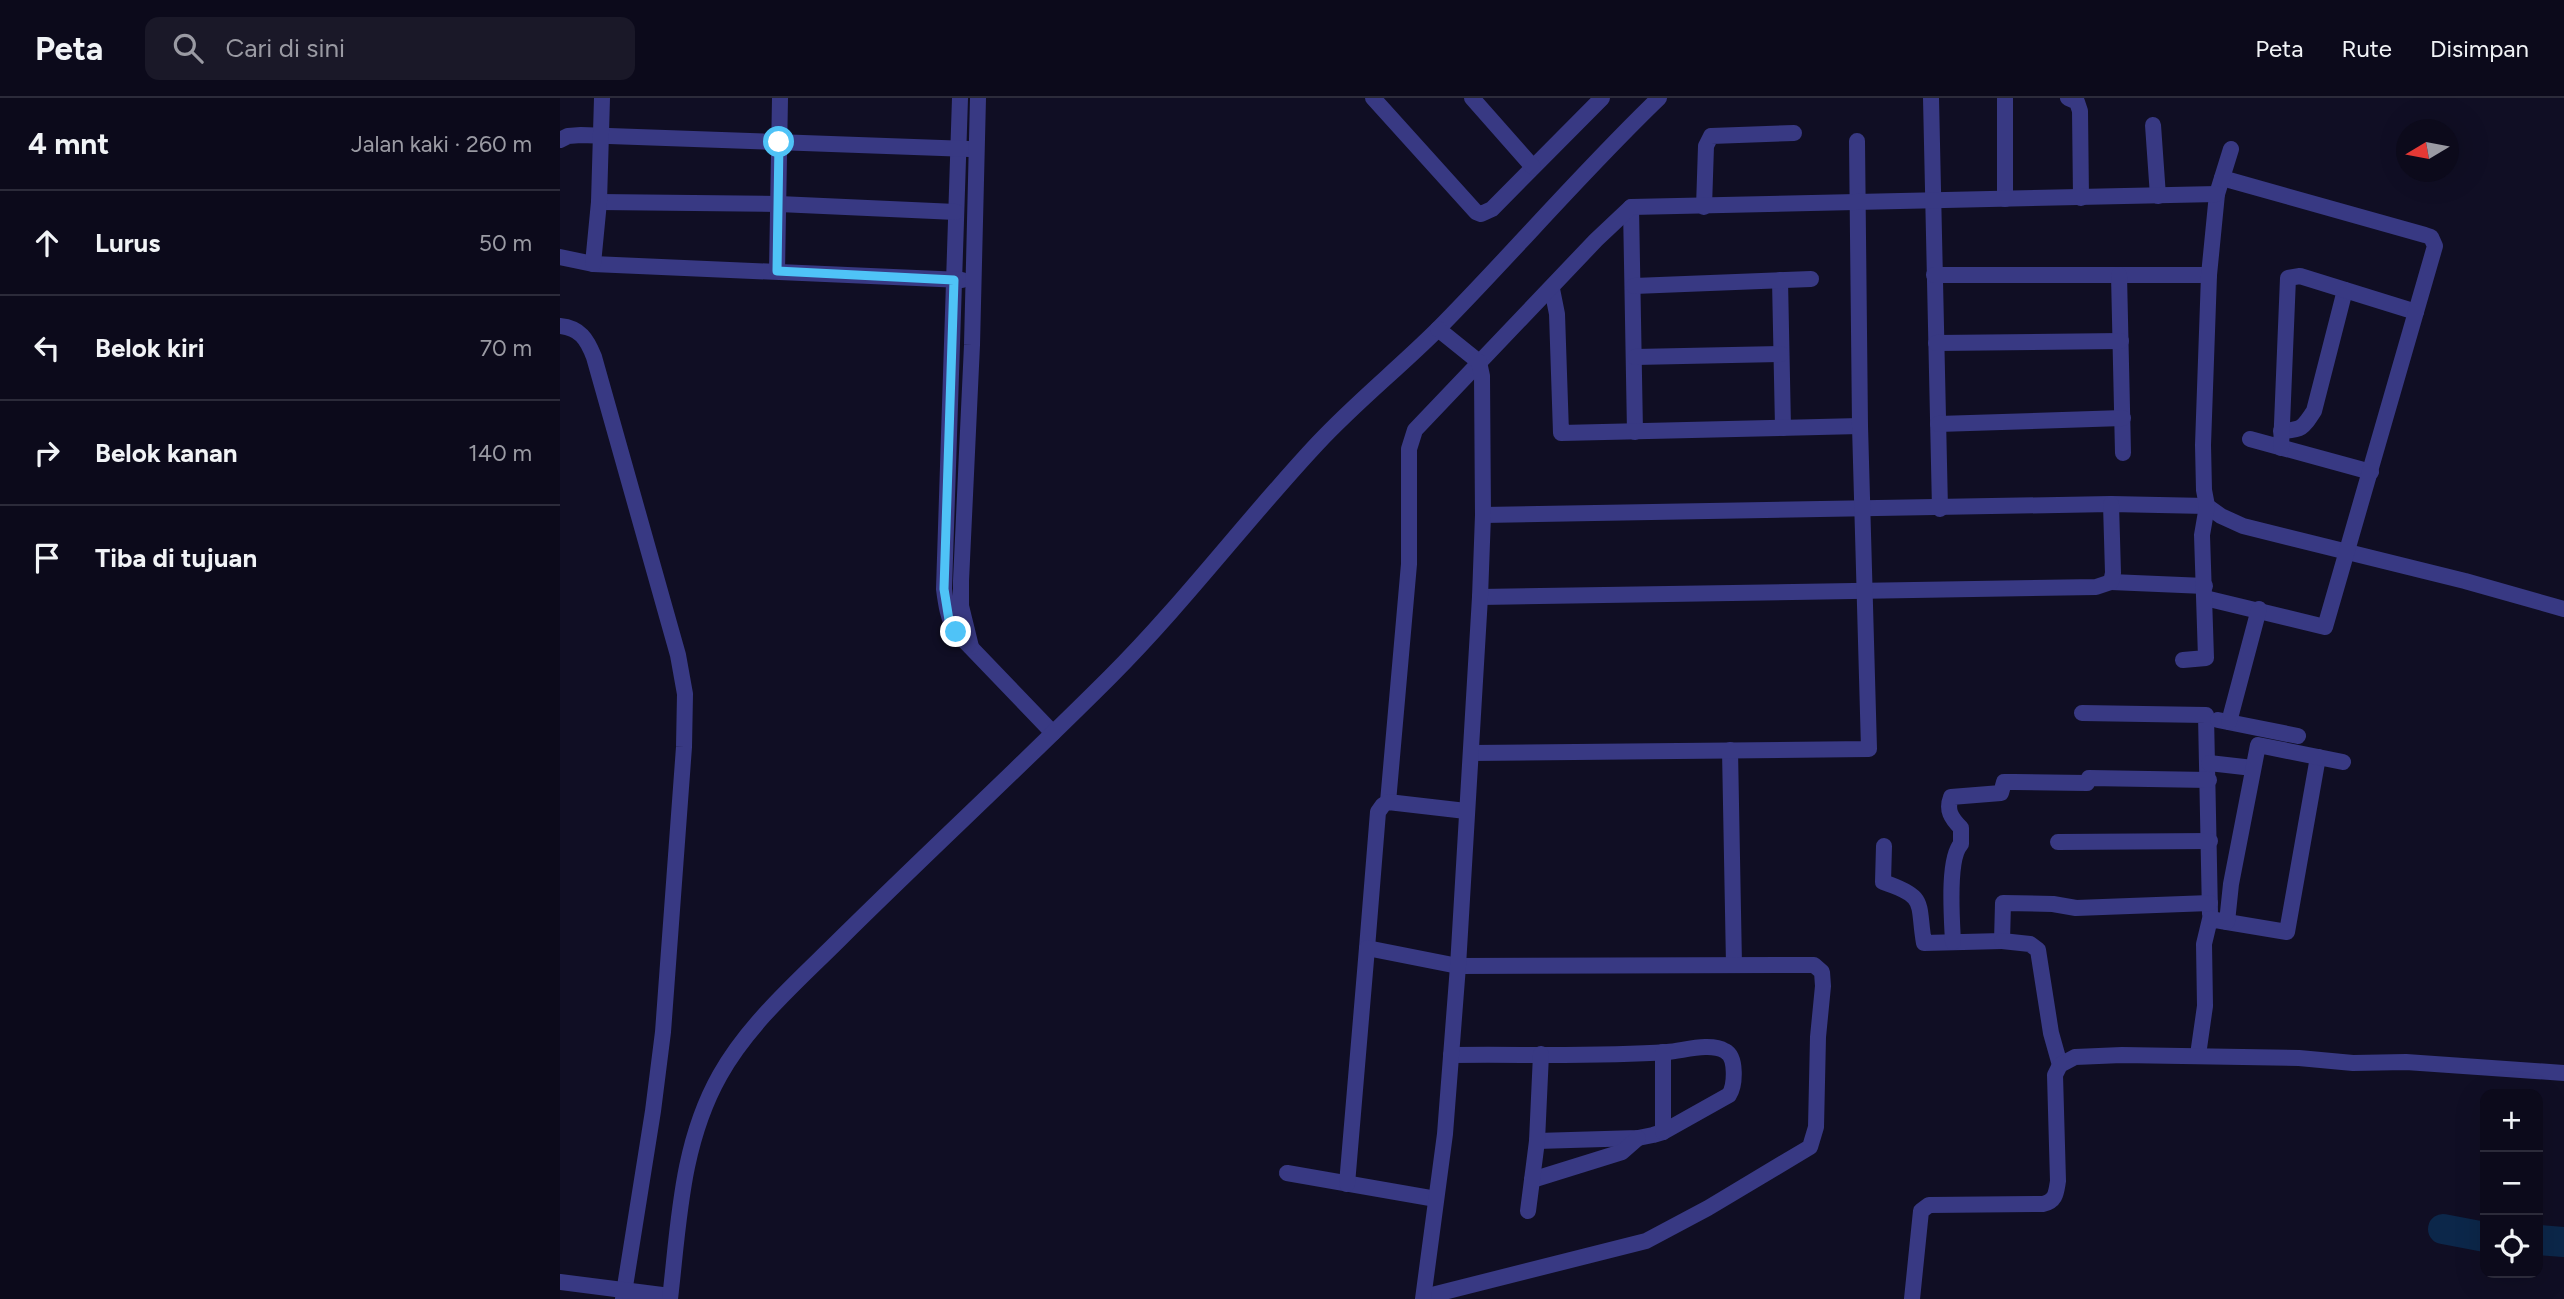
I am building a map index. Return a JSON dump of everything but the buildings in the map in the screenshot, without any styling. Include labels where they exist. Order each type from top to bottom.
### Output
[{"type":"street","points":[[593,264],[599,202],[602,98]]},
{"type":"street","points":[[777,271],[780,98]]},
{"type":"street","points":[[960,98],[944,589],[949,620],[956,632],[1053,733]]},
{"type":"street","points":[[971,647],[961,606],[961,581],[974,280],[978,98]]},
{"type":"street","points":[[1373,98],[1476,212],[1486,213],[1595,100]]},
{"type":"street","points":[[1472,98],[1533,167]]},
{"type":"street","points":[[560,1282],[624,1295],[663,1296],[690,1149],[704,1106],[721,1072],[760,1021],[925,854],[1053,733],[1178,604],[1318,443],[1438,329],[1606,149],[1659,98]]},
{"type":"street","points":[[1931,98],[1940,509]]},
{"type":"street","points":[[2005,200],[2006,98]]},
{"type":"street","points":[[2068,98],[2077,102],[2080,111],[2081,198]]},
{"type":"street","points":[[2153,125],[2158,196]]},
{"type":"street","points":[[1704,207],[1706,146],[1711,136],[1794,133]]},
{"type":"street","points":[[560,139],[568,136],[602,136],[977,149]]},
{"type":"street","points":[[1471,753],[1869,749],[1860,426],[1857,141]]},
{"type":"street","points":[[2183,660],[2206,658],[2202,536],[2207,506],[2203,445],[2209,275],[2217,194],[2231,149]]},
{"type":"street","points":[[1480,597],[2096,587],[2111,582],[2205,592],[2325,627],[2435,246],[2431,237],[2222,178]]},
{"type":"street","points":[[1388,802],[1409,565],[1409,449],[1415,430],[1596,240],[1631,207],[2217,194]]},
{"type":"street","points":[[599,202],[779,204],[956,212]]},
{"type":"street","points":[[1631,207],[1636,432]]},
{"type":"street","points":[[560,257],[593,264],[974,280]]},
{"type":"street","points":[[1934,275],[2209,275]]},
{"type":"street","points":[[2119,275],[2123,453]]},
{"type":"street","points":[[2281,440],[2288,278],[2300,276],[2416,312]]},
{"type":"street","points":[[1634,286],[1811,279]]},
{"type":"street","points":[[1780,280],[1783,428]]},
{"type":"street","points":[[1552,289],[1557,314],[1561,433],[1860,426]]},
{"type":"street","points":[[2281,440],[2305,425],[2314,411],[2344,290]]},
{"type":"street","points":[[560,326],[577,330],[586,338],[594,357],[678,655],[685,694],[684,747],[663,1032],[624,1295]]},
{"type":"street","points":[[1367,948],[1458,966],[1814,965],[1822,972],[1824,986],[1818,1037],[1816,1127],[1810,1147],[1708,1208],[1646,1241],[1423,1298],[1445,1133],[1458,966],[1483,515],[1482,376],[1479,362],[1438,329]]},
{"type":"street","points":[[1936,343],[2121,341]]},
{"type":"street","points":[[1634,357],[1781,354]]},
{"type":"street","points":[[1938,424],[2123,418]]},
{"type":"street","points":[[2250,439],[2281,440],[2371,472]]},
{"type":"street","points":[[2111,504],[2111,582]]},
{"type":"street","points":[[1483,515],[2111,504],[2207,506],[2221,516],[2244,526],[2465,581],[2564,609]]},
{"type":"street","points":[[2259,609],[2222,721],[2298,736]]},
{"type":"street","points":[[2082,713],[2206,715],[2210,911],[2204,944],[2205,1006],[2198,1055]]},
{"type":"street","points":[[2227,922],[2231,884],[2258,745],[2343,762]]},
{"type":"street","points":[[1730,750],[1734,965]]},
{"type":"street","points":[[2002,941],[2003,903],[2053,904],[2076,908],[2210,911],[2227,922],[2287,932],[2318,757]]},
{"type":"street","points":[[1953,942],[1951,895],[1956,849],[1961,844],[1961,828],[1951,818],[1948,805],[1951,797],[2001,793],[2004,782],[2087,783],[2089,778],[2253,768]]},
{"type":"street","points":[[1347,1184],[1378,812],[1382,805],[1388,802],[1466,811]]},
{"type":"street","points":[[2058,842],[2210,841]]},
{"type":"street","points":[[1884,846],[1883,882],[1914,895],[1921,907],[1924,943],[2002,941],[2031,944],[2038,950],[2051,1033],[2060,1065]]},
{"type":"street","points":[[1451,1055],[1720,1049],[1731,1056],[1733,1089],[1729,1095],[1663,1132],[1638,1138],[1537,1141]]},
{"type":"street","points":[[1663,1052],[1663,1132]]},
{"type":"street","points":[[1528,1211],[1537,1141],[1541,1054]]},
{"type":"street","points":[[1912,1299],[1921,1211],[1924,1207],[2043,1204],[2051,1202],[2055,1197],[2058,1181],[2055,1075],[2060,1065],[2075,1057],[2198,1055],[2299,1058],[2564,1073]]},
{"type":"street","points":[[1532,1180],[1622,1152],[1638,1138]]},
{"type":"street","points":[[1287,1173],[1436,1199]]},
{"type":"waterway","points":[[2443,1229],[2480,1236]]},
{"type":"waterway","points":[[2543,1240],[2564,1242]]},
{"type":"route","points":[[779,142],[777,271],[954,280],[944,589],[949,620],[956,632]]}]
